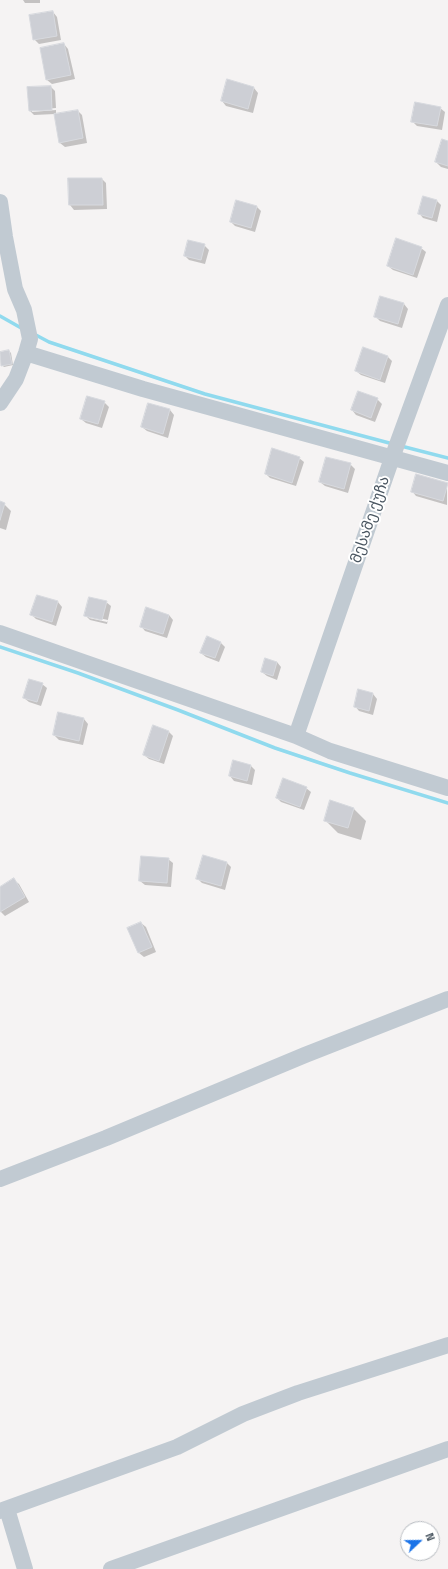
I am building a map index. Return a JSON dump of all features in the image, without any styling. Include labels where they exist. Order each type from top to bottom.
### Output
[{"type":"street","points":[[0,202],[15,289],[24,310],[30,339],[16,379],[0,403]]},
{"type":"street","name":"მესამე ქუჩა","points":[[296,736],[392,458],[448,305]]},
{"type":"street","points":[[26,353],[143,389],[448,473]]},
{"type":"street","points":[[0,633],[296,736],[330,751],[448,788]]},
{"type":"street","points":[[0,1179],[106,1138],[297,1058],[448,999]]},
{"type":"street","points":[[25,1569],[4,1510],[177,1447],[243,1414],[298,1393],[448,1345]]},
{"type":"street","points":[[111,1569],[448,1449]]},
{"type":"building","points":[[53,11],[57,36],[33,40],[29,15]]},
{"type":"building","points":[[64,43],[71,75],[46,80],[40,48]]},
{"type":"building","points":[[227,79],[254,87],[248,109],[221,101]]},
{"type":"building","points":[[51,86],[52,110],[29,111],[27,87]]},
{"type":"building","points":[[415,102],[441,107],[437,126],[411,122]]},
{"type":"building","points":[[78,110],[83,138],[59,143],[54,114]]},
{"type":"building","points":[[442,139],[448,141],[448,166],[435,162]]},
{"type":"building","points":[[68,178],[102,178],[103,205],[69,205]]},
{"type":"building","points":[[423,196],[437,200],[432,218],[418,214]]},
{"type":"building","points":[[236,200],[257,206],[251,228],[230,222]]},
{"type":"building","points":[[396,238],[422,247],[413,275],[387,266]]},
{"type":"building","points":[[188,240],[205,244],[201,260],[184,256]]},
{"type":"building","points":[[380,296],[404,303],[398,324],[374,317]]},
{"type":"building","points":[[363,347],[388,356],[380,380],[355,371]]},
{"type":"building","points":[[9,350],[12,364],[1,366],[0,352]]},
{"type":"building","points":[[358,391],[378,398],[371,418],[351,410]]},
{"type":"building","points":[[87,396],[105,401],[98,424],[80,419]]},
{"type":"building","points":[[148,403],[170,409],[163,434],[141,427]]},
{"type":"building","points":[[272,448],[300,457],[292,483],[265,474]]},
{"type":"building","points":[[326,457],[351,463],[344,489],[319,482]]},
{"type":"building","points":[[416,474],[448,483],[443,501],[411,492]]},
{"type":"building","points":[[0,501],[5,503],[0,520]]},
{"type":"building","points":[[37,595],[58,601],[52,622],[30,615]]},
{"type":"building","points":[[89,597],[107,601],[102,620],[84,616]]},
{"type":"building","points":[[146,607],[169,615],[163,634],[140,627]]},
{"type":"building","points":[[207,636],[221,642],[215,658],[200,653]]},
{"type":"building","points":[[265,658],[277,662],[273,676],[261,672]]},
{"type":"building","points":[[29,679],[43,683],[37,702],[23,698]]},
{"type":"building","points":[[358,689],[373,693],[369,711],[354,707]]},
{"type":"building","points":[[58,712],[84,718],[79,741],[53,735]]},
{"type":"building","points":[[153,725],[169,731],[159,761],[143,755]]},
{"type":"building","points":[[233,760],[251,765],[247,781],[229,776]]},
{"type":"building","points":[[283,778],[307,787],[300,807],[276,798]]},
{"type":"building","points":[[330,800],[354,808],[348,828],[324,821]]},
{"type":"building","points":[[203,855],[227,862],[221,886],[196,879]]},
{"type":"building","points":[[141,856],[169,858],[167,883],[139,881]]},
{"type":"building","points":[[14,878],[25,897],[0,912],[0,887]]},
{"type":"building","points":[[141,922],[152,947],[138,953],[127,928]]},
{"type":"waterway","points":[[0,316],[23,329]]},
{"type":"waterway","points":[[34,334],[49,342],[205,394],[393,444]]},
{"type":"waterway","points":[[401,446],[448,458]]},
{"type":"waterway","points":[[0,647],[78,673],[275,748],[448,803]]}]
